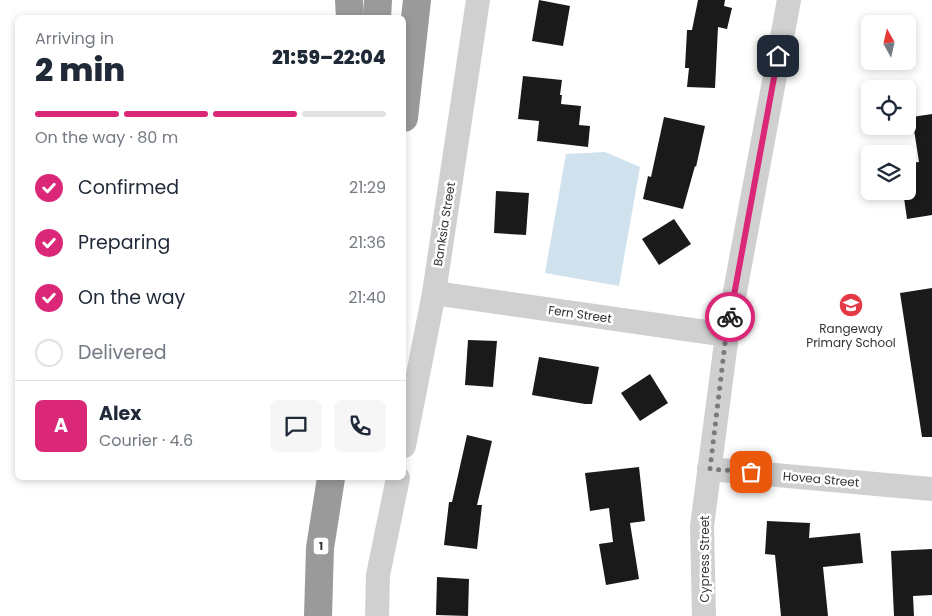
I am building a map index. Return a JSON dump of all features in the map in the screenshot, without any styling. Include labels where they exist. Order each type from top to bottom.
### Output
[{"type":"highway","points":[[349,0],[350,15]]},
{"type":"highway","points":[[377,15],[378,0]]},
{"type":"highway","points":[[406,100],[417,0]]},
{"type":"highway","name":"1","points":[[318,616],[320,548],[331,480]]},
{"type":"street","name":"Banksia Street","points":[[406,436],[434,294],[478,0]]},
{"type":"street","name":"Cypress Street","points":[[704,616],[702,526],[726,335],[789,0]]},
{"type":"street","name":"Fern Street","points":[[434,294],[726,335]]},
{"type":"street","name":"Hovea Street","points":[[710,469],[932,489]]},
{"type":"street","points":[[377,616],[378,575],[398,480]]},
{"type":"water","points":[[605,152],[640,167],[619,286],[545,273],[566,154]]},
{"type":"building","points":[[539,0],[570,6],[563,46],[532,41]]},
{"type":"building","points":[[698,0],[725,0],[724,6],[732,8],[727,29],[718,27],[715,88],[687,87],[689,68],[685,68],[687,30],[692,30]]},
{"type":"building","points":[[523,76],[562,80],[561,104],[581,106],[579,125],[590,126],[588,147],[537,141],[539,121],[518,119]]},
{"type":"building","points":[[932,114],[932,215],[907,219],[904,200],[916,200],[916,162],[919,162],[915,135],[916,116]]},
{"type":"building","points":[[664,117],[705,126],[696,167],[683,209],[643,199],[648,176],[651,177]]},
{"type":"building","points":[[496,191],[529,193],[526,235],[494,233]]},
{"type":"building","points":[[674,219],[691,244],[659,265],[642,239]]},
{"type":"building","points":[[932,288],[932,437],[922,437],[900,293]]},
{"type":"building","points":[[468,340],[497,341],[493,387],[465,385]]},
{"type":"building","points":[[539,357],[599,367],[592,404],[532,395]]},
{"type":"building","points":[[650,374],[668,403],[640,421],[621,393]]},
{"type":"building","points":[[467,435],[492,441],[477,505],[482,505],[477,549],[444,545],[449,502],[452,502]]},
{"type":"building","points":[[639,467],[645,521],[630,523],[639,579],[606,585],[599,544],[613,542],[609,508],[590,511],[585,473]]},
{"type":"building","points":[[767,521],[810,523],[809,538],[860,533],[863,563],[823,567],[828,616],[781,616],[775,555],[765,554]]},
{"type":"building","points":[[932,549],[932,595],[913,596],[914,616],[894,616],[891,551]]},
{"type":"building","points":[[437,577],[469,579],[468,616],[436,615]]},
{"type":"way so far","points":[[730,317],[726,335],[710,469],[751,472]]},
{"type":"place","name":"Rangeway Primary School","points":[[851,305]]},
{"type":"route","points":[[730,317],[778,56]]}]
